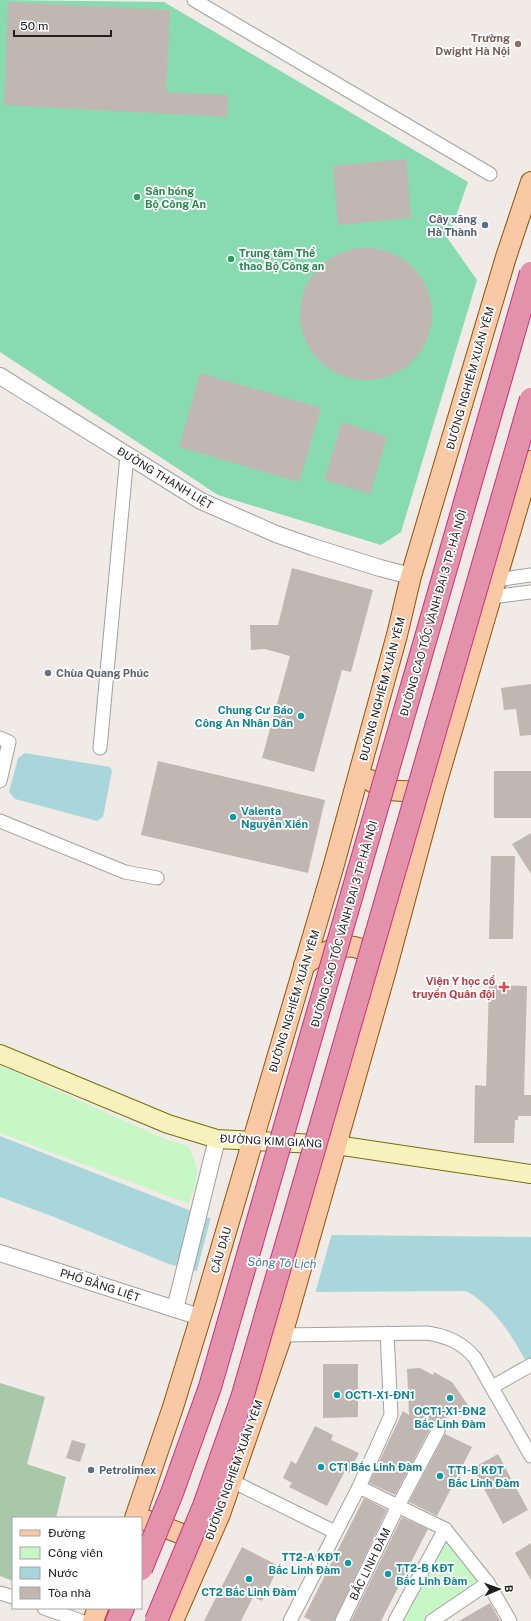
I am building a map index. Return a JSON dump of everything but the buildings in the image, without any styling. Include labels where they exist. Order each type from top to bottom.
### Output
[{"type":"highway","name":"ĐƯỜNG CAO TỐC VÀNH ĐAI 3 TP. HÀ NỘI","points":[[142,1567],[172,1493],[210,1387],[531,274]]},
{"type":"highway","points":[[156,1621],[204,1506],[242,1398],[531,399]]},
{"type":"highway","points":[[117,1621],[123,1609]]},
{"type":"main road","name":"ĐƯỜNG NGHIÊM XUÂN YÊM","points":[[236,1197],[361,770],[411,576],[506,257],[531,182]]},
{"type":"main road","points":[[336,1145],[436,788],[531,461]]},
{"type":"main road","points":[[361,770],[371,782],[389,790],[415,792],[436,788]]},
{"type":"main road","points":[[304,965],[320,954],[338,948],[353,948],[362,950],[386,970]]},
{"type":"main road","name":"ĐƯỜNG KIM GIANG","points":[[0,1054],[168,1124],[217,1139],[336,1145],[531,1174]]},
{"type":"main road","name":"ĐƯỜNG NGHIÊM XUÂN YÊM","points":[[173,1621],[232,1481],[282,1335],[336,1145]]},
{"type":"main road","name":"CẦU DẬU","points":[[203,1310],[236,1197]]},
{"type":"main road","points":[[138,1517],[203,1310]]},
{"type":"main road","points":[[142,1519],[207,1543]]},
{"type":"main road","points":[[93,1621],[98,1609]]},
{"type":"street","points":[[194,0],[490,174]]},
{"type":"street","name":"ĐƯỜNG THANH LIỆT","points":[[0,376],[201,501],[233,516],[313,547],[411,576]]},
{"type":"street","points":[[100,748],[127,455]]},
{"type":"street","points":[[493,589],[531,575]]},
{"type":"street","points":[[493,589],[531,592]]},
{"type":"street","points":[[0,738],[9,742],[0,781]]},
{"type":"street","points":[[0,821],[125,872],[157,878]]},
{"type":"street","points":[[177,1302],[217,1139]]},
{"type":"street","name":"PHỐ BẰNG LIỆT","points":[[0,1253],[203,1310]]},
{"type":"street","points":[[294,1620],[335,1532],[359,1487],[391,1415],[387,1332]]},
{"type":"street","points":[[282,1335],[387,1332],[427,1333],[444,1336],[468,1350],[492,1387],[531,1456]]},
{"type":"street","points":[[492,1387],[525,1368]]},
{"type":"street","name":"BẮC LINH ĐÀM","points":[[342,1621],[398,1506],[438,1431]]},
{"type":"street","points":[[232,1481],[335,1532]]},
{"type":"street","points":[[359,1487],[445,1529],[488,1584],[510,1621]]},
{"type":"street","points":[[395,1621],[445,1529]]},
{"type":"street","points":[[432,1621],[488,1584]]},
{"type":"street","points":[[0,1593],[12,1597]]},
{"type":"street","points":[[47,1609],[81,1621]]},
{"type":"green space","name":"Trung tâm Thể thao Bộ Công an","points":[[0,0],[164,2],[468,182],[448,239],[477,280],[401,532],[381,545],[218,495],[0,352]]},
{"type":"green space","points":[[0,1065],[165,1139],[188,1146],[195,1162],[197,1174],[189,1204],[0,1133]]},
{"type":"green space","points":[[0,1383],[45,1397],[27,1464],[66,1477],[56,1517],[12,1517],[12,1581],[0,1576]]},
{"type":"green space","points":[[447,1540],[480,1583],[424,1621],[401,1621]]},
{"type":"water","points":[[25,753],[110,767],[112,771],[103,817],[97,821],[15,799],[9,792],[18,758]]},
{"type":"water","name":"Sông Tô Lịch","points":[[0,1136],[212,1219],[269,1230],[332,1235],[531,1237],[531,1370],[511,1336],[496,1316],[487,1306],[466,1291],[316,1292],[251,1286],[169,1264],[54,1217],[0,1197]]},
{"type":"pier","points":[[211,1217],[269,1228],[332,1233],[315,1294],[251,1288],[196,1274]]},
{"type":"place","name":"Trường Dwight Hà Nội","points":[[518,44]]},
{"type":"place","name":"Sân bóng Bộ Công An","points":[[137,197]]},
{"type":"place","name":"Cây xăng Hà Thành","points":[[485,225]]},
{"type":"place","name":"Trung tâm Thể thao Bộ Công an","points":[[231,259]]},
{"type":"place","name":"Chùa Quang Phúc","points":[[48,673]]},
{"type":"place","name":"Chung Cư Báo Công An Nhân Dân","points":[[301,716]]},
{"type":"place","name":"Valenta Nguyễn Xiển","points":[[233,817]]},
{"type":"place","name":"Viện Y học cổ truyền Quân đội","points":[[504,987]]},
{"type":"place","name":"OCT1-X1-ĐN1","points":[[337,1395]]},
{"type":"place","name":"OCT1-X1-ĐN2 Bắc Linh Đàm","points":[[450,1398]]},
{"type":"place","name":"CT1 Bắc Linh Đàm","points":[[321,1467]]},
{"type":"place","name":"Petrolimex","points":[[91,1470]]},
{"type":"place","name":"TT1-B KĐT Bắc Linh Đàm","points":[[440,1476]]},
{"type":"place","name":"TT2-A KĐT Bắc Linh Đàm","points":[[348,1563]]},
{"type":"place","name":"TT2-B KĐT Bắc Linh Đàm","points":[[388,1574]]},
{"type":"place","name":"CT2 Bắc Linh Đàm","points":[[249,1579]]}]
